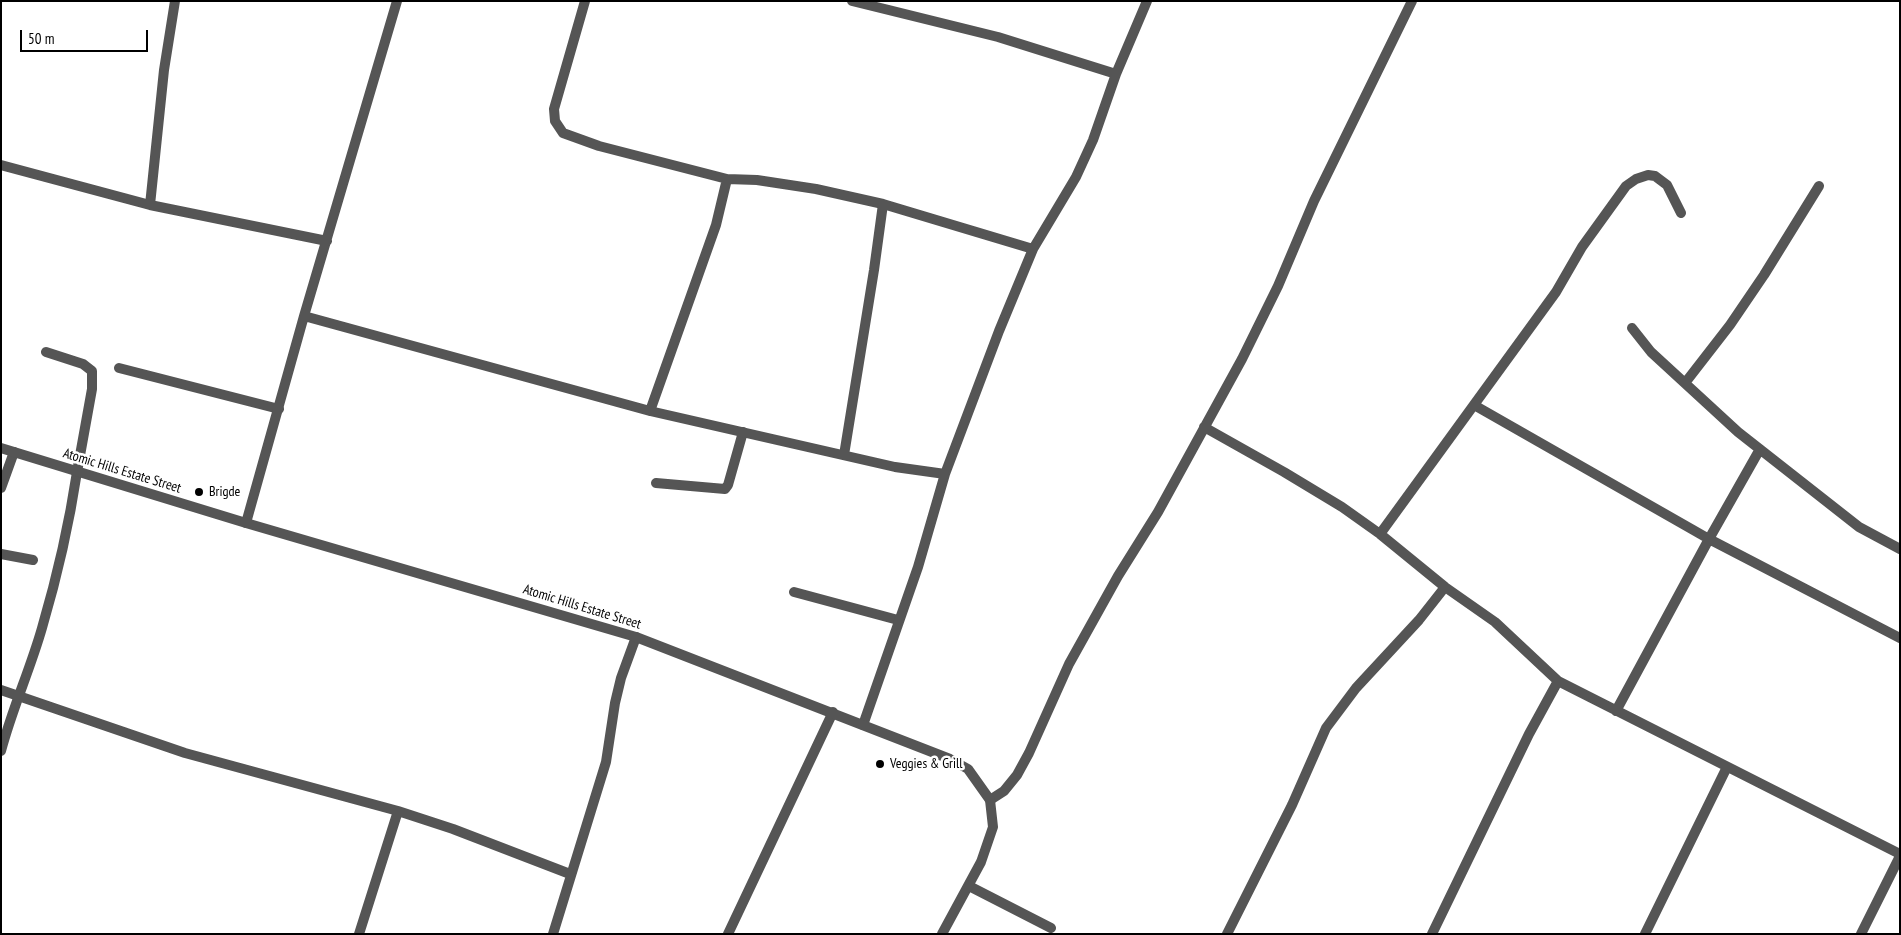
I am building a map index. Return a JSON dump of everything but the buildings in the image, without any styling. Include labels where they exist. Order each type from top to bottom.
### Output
[{"type":"street","points":[[150,205],[164,70],[175,1]]},
{"type":"street","points":[[246,523],[304,316],[397,1]]},
{"type":"street","points":[[585,1],[554,109],[555,121],[563,133],[599,146],[727,179],[757,180],[816,189],[884,204],[1033,249]]},
{"type":"street","points":[[852,1],[998,37],[1116,74]]},
{"type":"street","points":[[863,725],[918,567],[945,474],[961,428],[1033,249],[1076,177],[1147,1]]},
{"type":"street","points":[[990,800],[1004,791],[1029,753],[1069,664],[1118,576],[1158,512],[1246,351],[1278,286],[1314,201],[1412,1]]},
{"type":"street","points":[[1,165],[150,205],[327,241]]},
{"type":"street","points":[[1380,534],[1556,292],[1582,247],[1626,186],[1636,179],[1648,175],[1656,176],[1668,185],[1681,213]]},
{"type":"street","points":[[650,410],[716,225],[727,179]]},
{"type":"street","points":[[1685,383],[1730,325],[1764,275],[1819,186]]},
{"type":"street","points":[[844,455],[884,204]]},
{"type":"street","points":[[304,316],[650,410],[895,467],[945,474]]},
{"type":"street","points":[[1632,328],[1651,352],[1760,449],[1860,527],[1900,549]]},
{"type":"street","points":[[1,751],[18,695],[42,629],[71,511],[76,472],[92,389],[92,371],[83,364],[46,352]]},
{"type":"street","points":[[119,368],[279,410]]},
{"type":"street","points":[[1474,405],[1709,539],[1900,638]]},
{"type":"street","points":[[1204,427],[1342,507],[1380,534],[1445,587],[1495,622],[1558,681],[1900,855],[1861,934]]},
{"type":"street","points":[[656,483],[725,489],[728,485],[743,432]]},
{"type":"street","name":"Atomic Hills Estate Street","points":[[1,448],[246,523],[636,637],[950,759],[968,769],[990,800],[994,827],[988,846],[969,886],[942,934]]},
{"type":"street","points":[[1616,711],[1760,449]]},
{"type":"street","points":[[1,488],[14,452]]},
{"type":"street","points":[[1,554],[33,560]]},
{"type":"street","points":[[1227,934],[1292,805],[1326,728],[1356,688],[1419,620],[1445,587]]},
{"type":"street","points":[[794,592],[898,620]]},
{"type":"street","points":[[554,934],[570,874],[590,817],[606,762],[615,703],[621,678],[636,637]]},
{"type":"street","points":[[1432,934],[1529,734],[1558,681]]},
{"type":"street","points":[[1,690],[185,753],[398,811],[453,829],[570,874]]},
{"type":"street","points":[[728,934],[833,712]]},
{"type":"street","points":[[1645,934],[1727,767]]},
{"type":"street","points":[[359,934],[398,811]]},
{"type":"street","points":[[969,886],[1050,928]]},
{"type":"place","name":"Brigde","points":[[199,492]]},
{"type":"place","name":"Veggies & Grill","points":[[880,764]]}]
